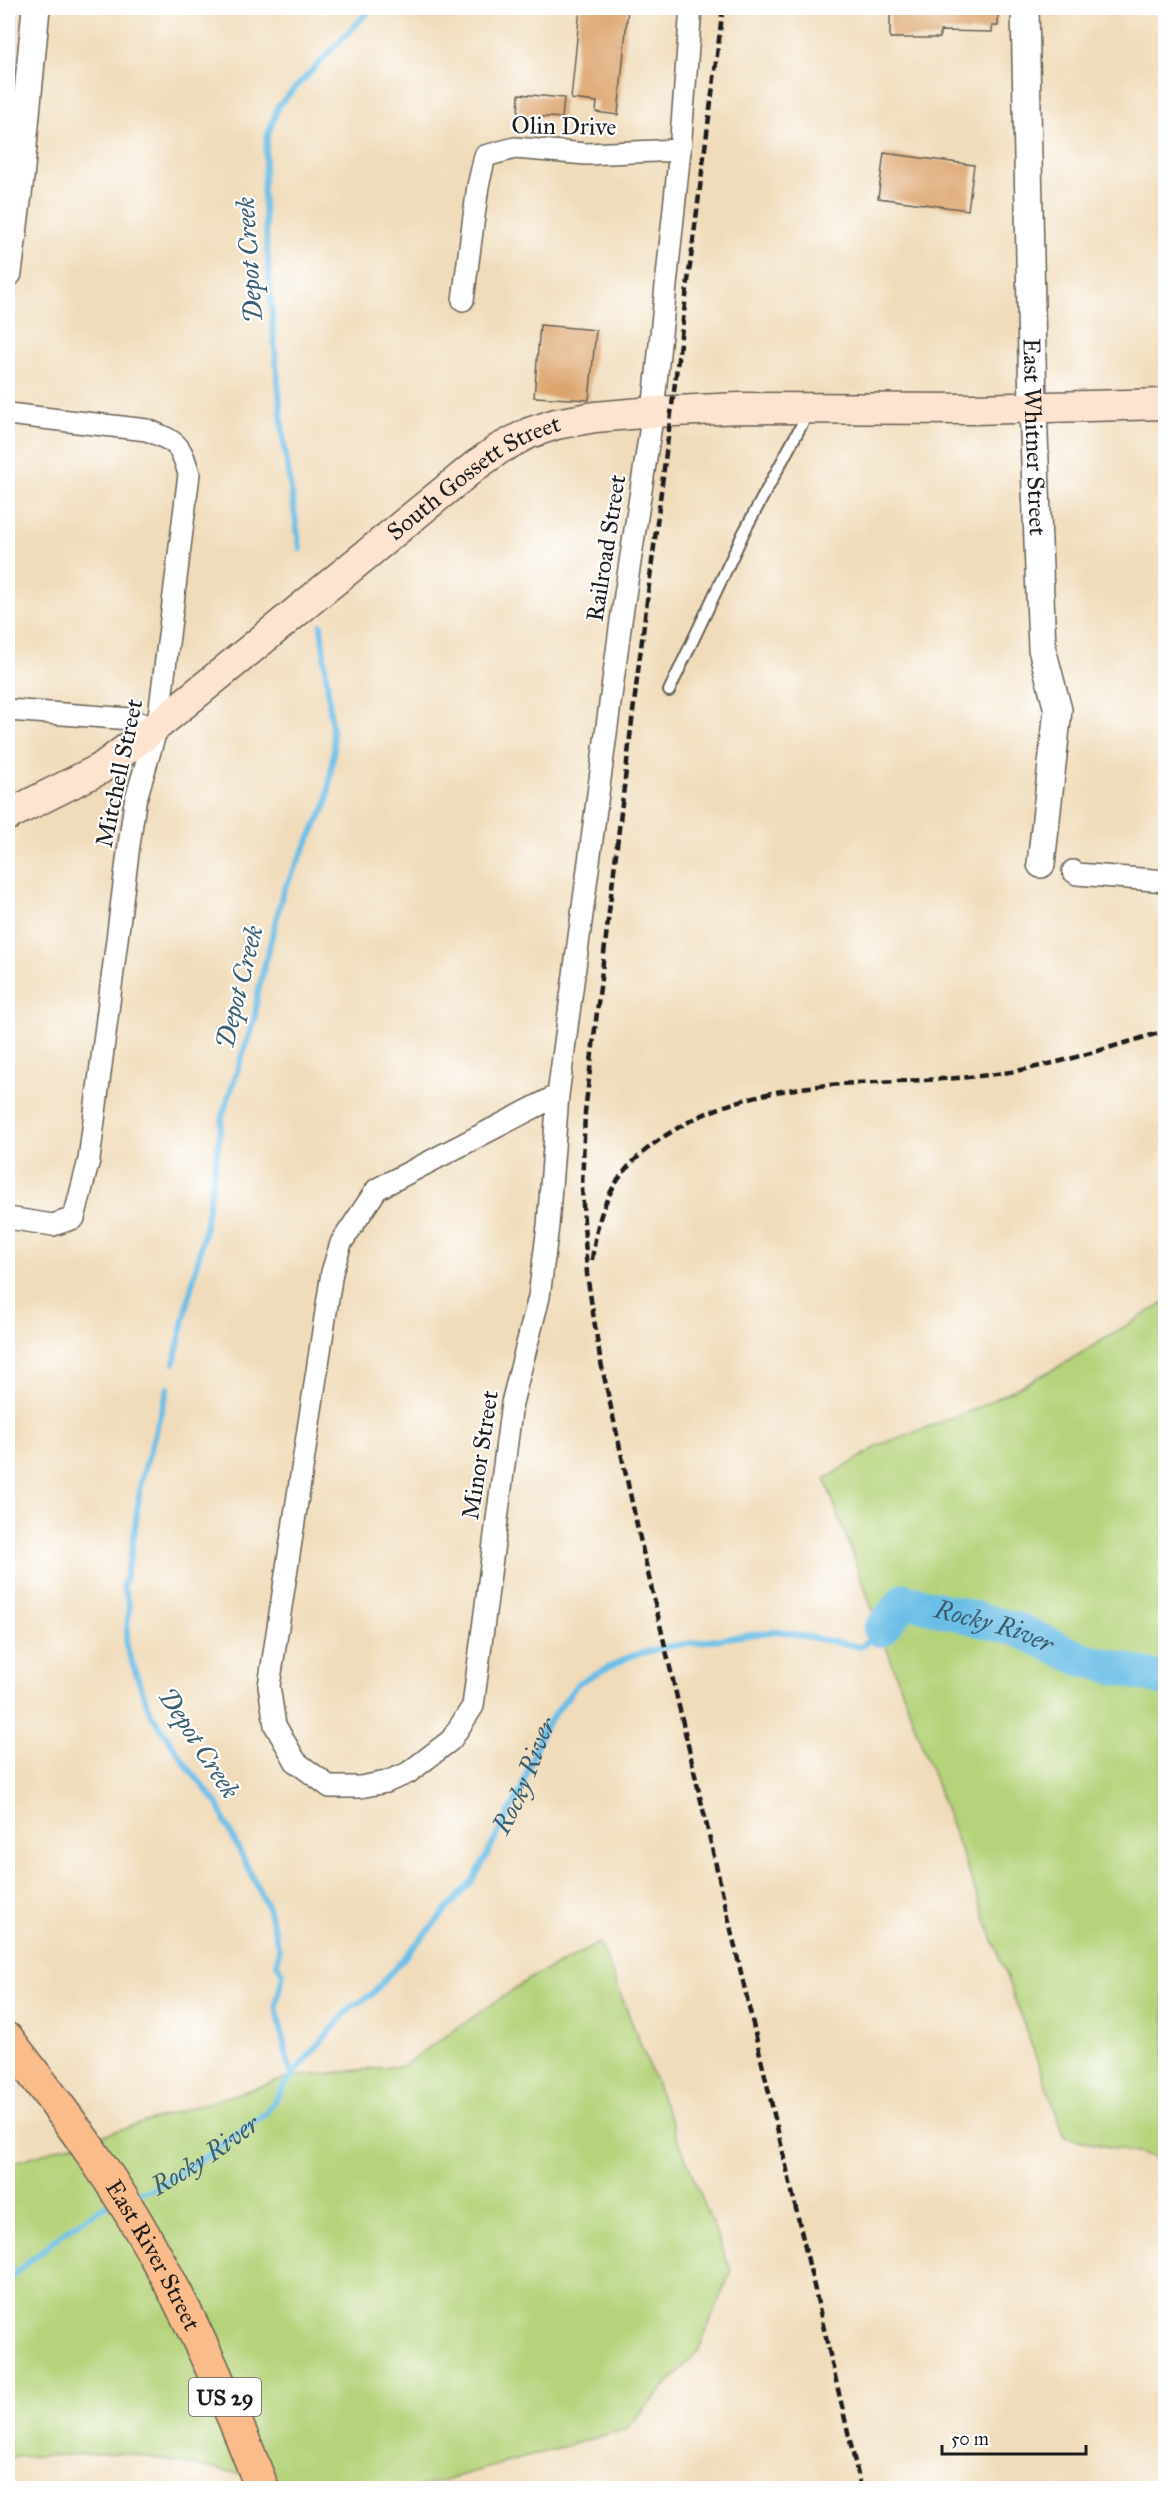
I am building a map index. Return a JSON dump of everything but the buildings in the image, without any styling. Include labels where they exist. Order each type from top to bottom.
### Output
[{"type":"highway","name":"East River Street","points":[[8,2040],[90,2149],[150,2247],[216,2376],[262,2488]]},
{"type":"main road","name":"South Gossett Street","points":[[8,815],[100,768],[155,728],[384,539],[499,449],[529,433],[556,424],[595,417],[740,408],[1033,408],[1166,405]]},
{"type":"street","points":[[8,273],[15,141],[36,8]]},
{"type":"street","name":"Railroad Street","points":[[558,1095],[621,621],[653,412],[681,150],[692,8]]},
{"type":"street","name":"East Whitner Street","points":[[1025,8],[1033,408],[1042,649],[1058,710],[1041,864]]},
{"type":"street","name":"Olin Drive","points":[[463,300],[477,186],[485,156],[515,148],[586,154],[681,150]]},
{"type":"street","name":"Mitchell Street","points":[[8,414],[147,430],[167,438],[181,448],[189,474],[158,724],[135,802],[89,1160],[74,1218],[53,1225],[8,1218]]},
{"type":"street","points":[[8,710],[131,719],[155,728]]},
{"type":"street","points":[[1073,871],[1077,874],[1166,881]]},
{"type":"street","name":"Minor Street","points":[[558,1095],[548,1226],[539,1297],[512,1403],[473,1706],[451,1740],[408,1773],[386,1782],[360,1787],[330,1787],[296,1762],[275,1725],[269,1686],[332,1272],[341,1243],[377,1189],[558,1095]]},
{"type":"lane","points":[[669,691],[744,532],[810,408]]},
{"type":"green space","points":[[1165,1302],[1165,2165],[1154,2157],[1065,2137],[825,1479],[882,1444],[971,1411],[1060,1366]]},
{"type":"green space","points":[[600,1943],[731,2271],[698,2351],[626,2429],[416,2488],[321,2488],[124,2453],[8,2457],[8,2164],[291,2077],[402,2066],[529,1979]]},
{"type":"waterway","name":"Depot Creek","points":[[300,549],[284,444],[273,330],[263,191],[267,138],[278,106],[372,8]]},
{"type":"waterway","name":"Depot Creek","points":[[174,1363],[204,1233],[223,1114],[255,1017],[257,996],[283,892],[327,803],[334,748],[321,625]]},
{"type":"waterway","name":"Depot Creek","points":[[168,1388],[141,1481],[132,1550],[123,1587],[129,1604],[126,1646],[150,1712],[189,1769],[218,1804],[268,1908],[279,1949],[277,1964],[283,1974],[276,2005],[291,2077]]},
{"type":"waterway","name":"Rocky River","points":[[880,1630],[905,1600],[1019,1630],[1081,1659],[1166,1680]]},
{"type":"waterway","name":"Rocky River","points":[[130,2196],[152,2189],[201,2160],[265,2114],[291,2077],[350,2008],[371,1995],[474,1879],[520,1792],[542,1731],[578,1683],[631,1656],[665,1647],[777,1631],[861,1647],[880,1630]]},
{"type":"waterway","name":"Rocky River","points":[[8,2279],[67,2230],[112,2202]]},
{"type":"railway","points":[[723,8],[637,679],[585,1112],[582,1187],[587,1274],[600,1358],[861,2488]]},
{"type":"railway","points":[[592,1260],[595,1239],[606,1202],[623,1173],[650,1146],[708,1113],[748,1099],[789,1090],[831,1085],[960,1078],[1024,1070],[1166,1031]]}]
